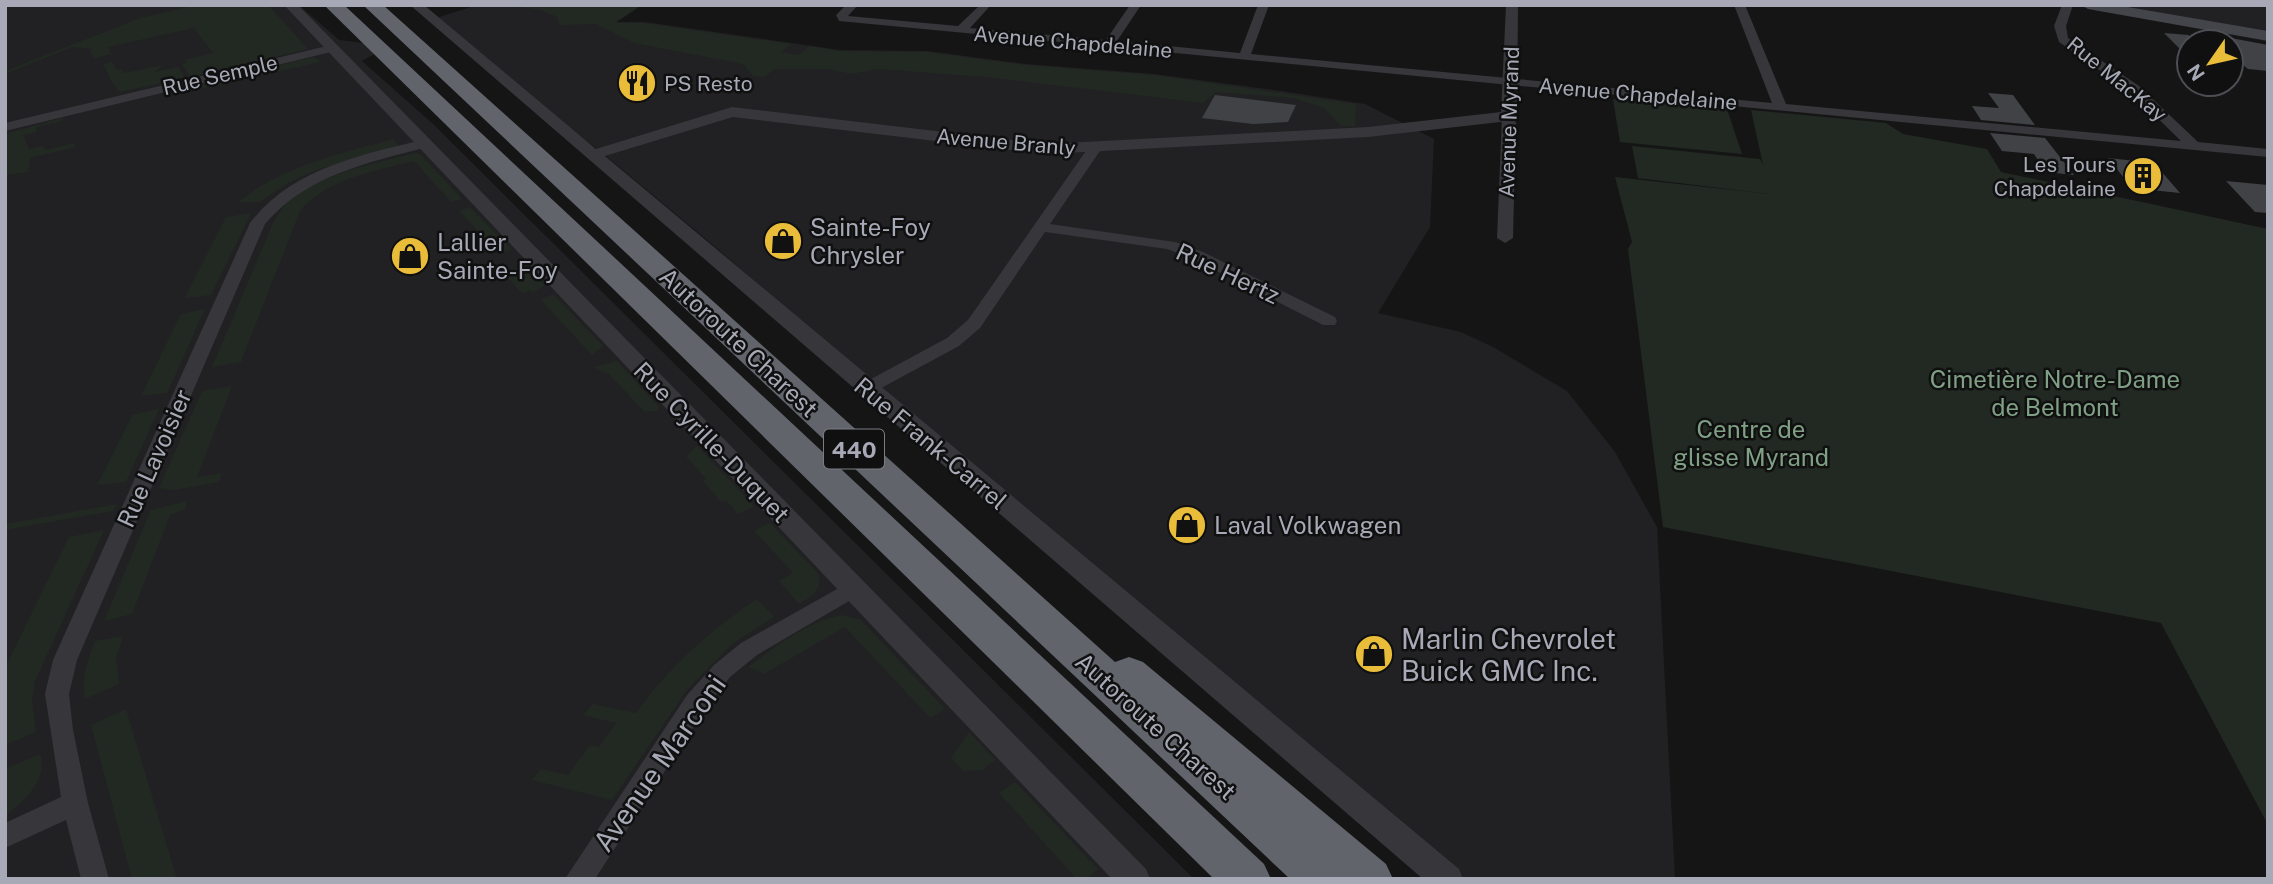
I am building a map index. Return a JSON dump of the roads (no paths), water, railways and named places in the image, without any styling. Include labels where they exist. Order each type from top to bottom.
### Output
[{"type":"highway","name":"Autoroute Charest","points":[[334,5],[1247,879]]},
{"type":"highway","name":"Autoroute Charest","points":[[372,5],[1323,879]]},
{"type":"highway","points":[[954,542],[1142,683],[1369,879]]},
{"type":"highway","points":[[1203,839],[1241,879]]},
{"type":"main road","points":[[2088,5],[2268,36]]},
{"type":"street","name":"Rue Cyrille-Duquet","points":[[290,5],[1134,879]]},
{"type":"street","name":"Rue Frank-Carrel","points":[[416,5],[1447,879]]},
{"type":"street","name":"Avenue Chapdelaine","points":[[853,5],[841,18],[855,22],[2268,153]]},
{"type":"street","points":[[960,31],[986,5]]},
{"type":"street","points":[[1109,45],[1136,5]]},
{"type":"street","points":[[1244,57],[1264,5]]},
{"type":"street","name":"Avenue Myrand","points":[[1505,238],[1512,5]]},
{"type":"street","points":[[1739,5],[1781,108]]},
{"type":"street","name":"Rue MacKay","points":[[2068,5],[2060,26],[2063,40],[2135,89],[2194,146]]},
{"type":"street","name":"Rue Semple","points":[[5,127],[331,49]]},
{"type":"street","name":"Rue Semple","points":[[5,116],[107,101]]},
{"type":"street","name":"Avenue Branly","points":[[593,155],[715,115],[739,111],[1012,147],[1095,148],[1368,132],[1509,116]]},
{"type":"street","name":"Rue Lavoisier","points":[[95,879],[75,803],[57,694],[65,660],[258,223],[271,205],[289,190],[313,178],[422,144]]},
{"type":"street","points":[[866,389],[953,342],[974,324],[1095,148]]},
{"type":"street","name":"Rue Hertz","points":[[1041,227],[1170,245],[1197,255],[1329,321]]},
{"type":"street","name":"Avenue Marconi","points":[[579,879],[696,702],[722,671],[749,649],[853,588]]},
{"type":"street","points":[[5,836],[75,803]]},
{"type":"place","name":"PS Resto","points":[[637,83]]},
{"type":"place","name":"Les Tours Chapdelaine","points":[[2143,176]]},
{"type":"place","name":"Sainte-Foy Chrysler","points":[[783,241]]},
{"type":"place","name":"Lallier Sainte-Foy","points":[[410,256]]},
{"type":"place","name":"Laval Volkwagen","points":[[1187,525]]},
{"type":"place","name":"Marlin Chevrolet Buick GMC Inc.","points":[[1374,654]]},
{"type":"park label","name":"Cimetière Notre-Dame de Belmont","points":[[2055,393]]},
{"type":"park label","name":"Centre de glisse Myrand","points":[[1751,443]]}]
